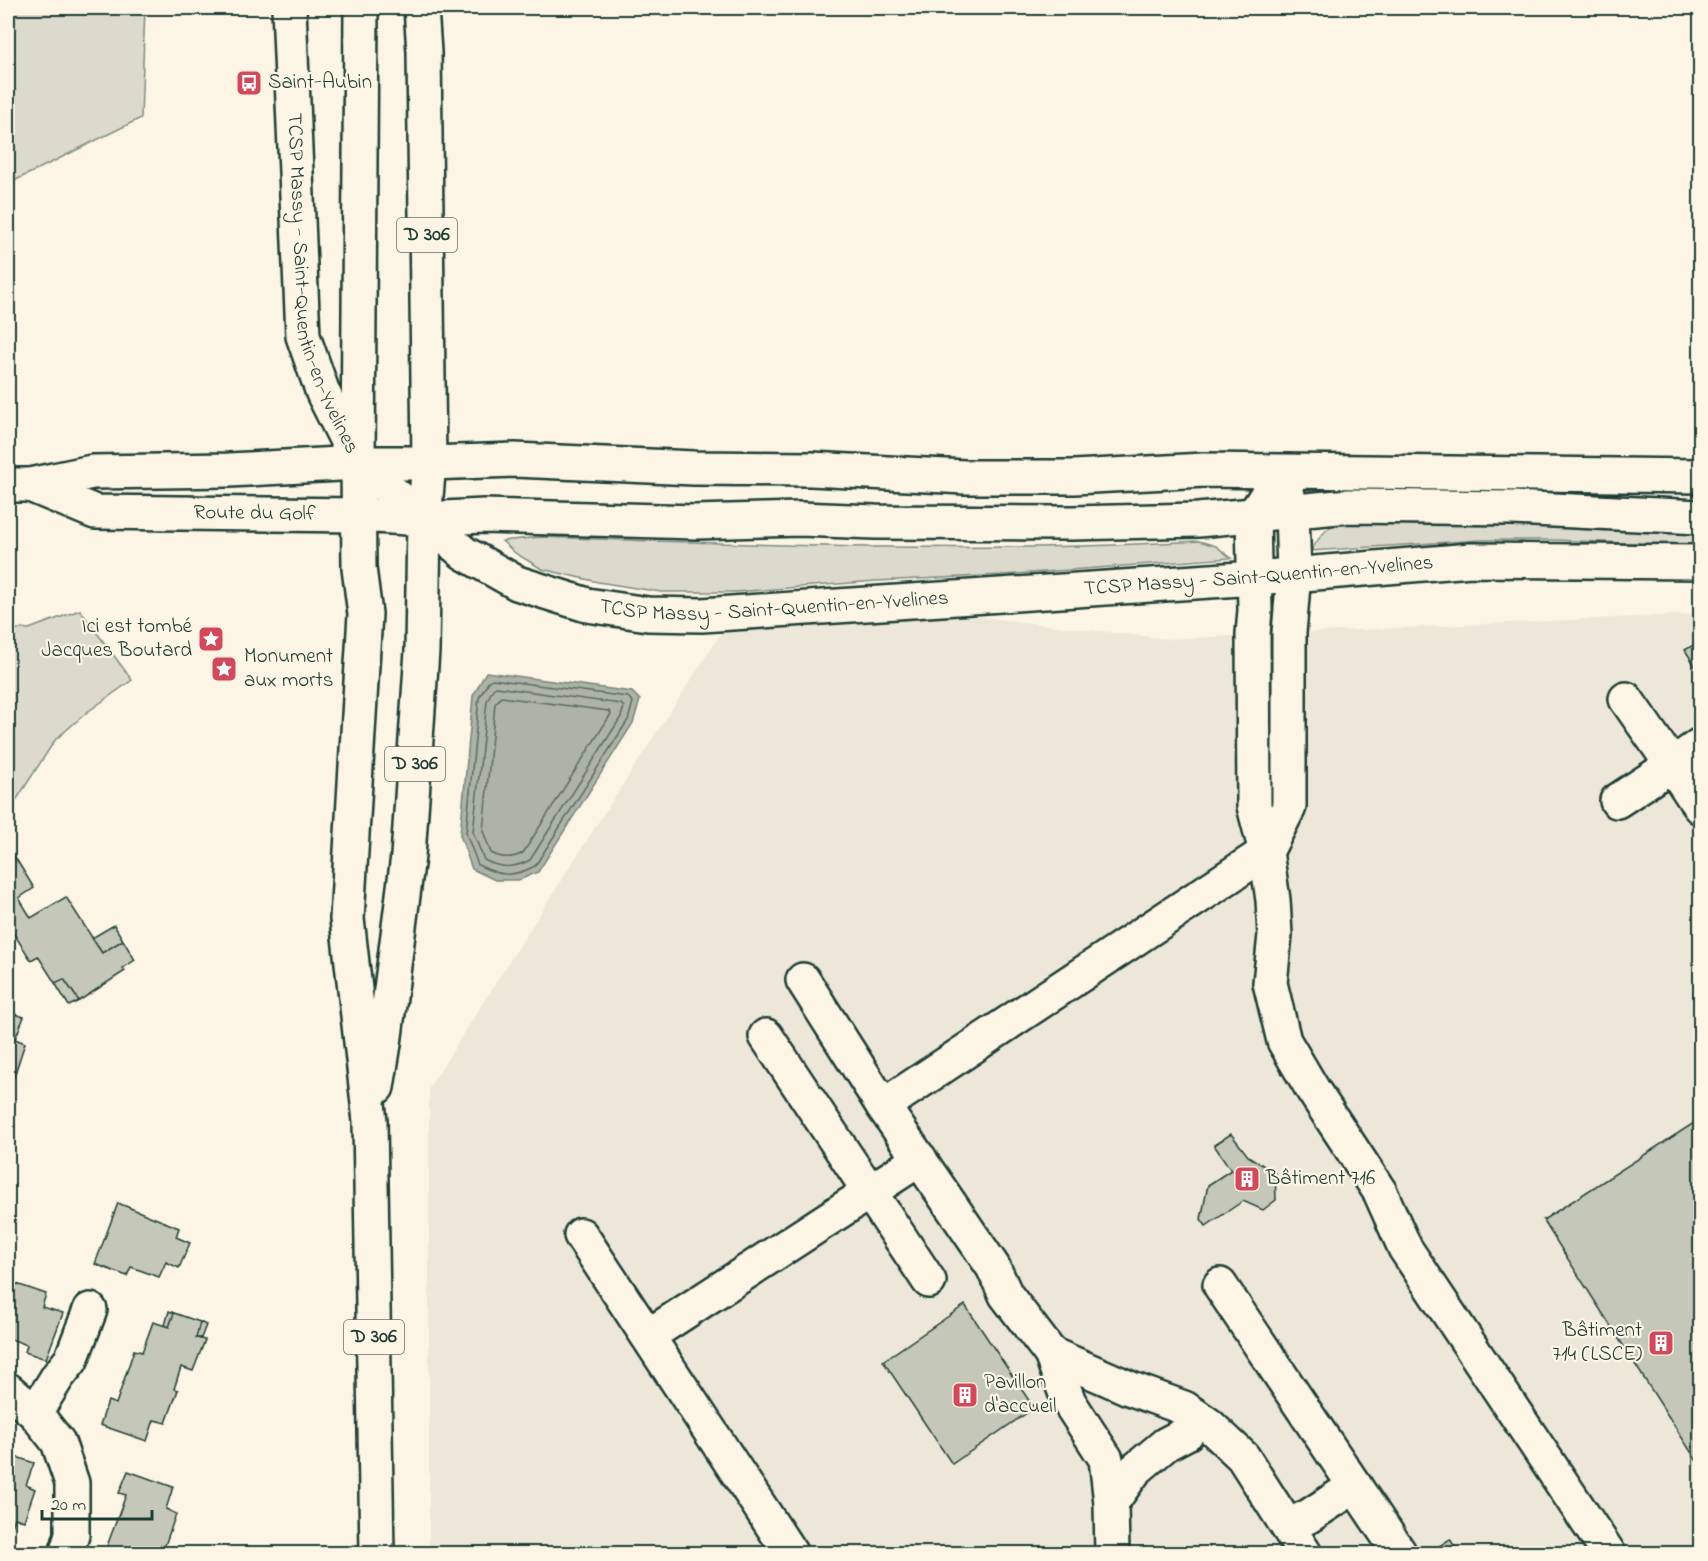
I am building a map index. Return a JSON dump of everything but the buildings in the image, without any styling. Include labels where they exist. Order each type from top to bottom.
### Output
[{"type":"main road","name":"TCSP Massy - Saint-Quentin-en-Yvelines","points":[[289,8],[303,336],[323,393],[357,463],[464,553],[517,583],[587,605],[648,614],[702,615],[1255,578],[1471,560],[1701,562]]},
{"type":"main road","name":"D 306","points":[[361,8],[357,463],[359,568],[365,614],[347,919],[370,1121],[377,1554]]},
{"type":"main road","name":"D 306","points":[[370,1121],[386,1033],[408,856],[422,651],[424,519],[429,464],[424,52],[421,8]]},
{"type":"main road","name":"Route du Golf","points":[[19,485],[92,472],[229,470],[357,463],[429,464],[515,459],[694,468],[811,469],[964,477],[1074,477],[1204,470],[1701,476]]},
{"type":"main road","points":[[883,1106],[1266,852],[1289,807],[1289,633],[1294,573],[1292,512],[1282,472]]},
{"type":"main road","points":[[1282,472],[1253,516],[1255,578],[1252,634],[1254,806],[1266,852],[1273,900],[1275,935],[1270,983],[1284,1041],[1313,1090],[1380,1192],[1405,1248],[1609,1554]]},
{"type":"main road","name":"Route du Golf","points":[[19,485],[95,512],[358,515],[424,519],[484,516],[696,522],[800,519],[875,522],[1072,523],[1198,520],[1349,506],[1512,508],[1701,517]]},
{"type":"main road","points":[[1626,699],[1701,807]]},
{"type":"main road","points":[[1617,801],[1701,745]]},
{"type":"main road","points":[[803,980],[883,1106],[993,1267],[1006,1295],[1051,1354],[1069,1402],[1106,1459],[1111,1503],[1112,1554]]},
{"type":"main road","points":[[766,1036],[929,1281]]},
{"type":"main road","points":[[648,1336],[920,1159]]},
{"type":"main road","points":[[581,1235],[791,1554]]},
{"type":"main road","points":[[1220,1286],[1399,1552]]},
{"type":"main road","points":[[35,1413],[71,1360],[90,1310]]},
{"type":"main road","points":[[1051,1354],[1129,1388],[1184,1408],[1209,1425],[1243,1457],[1305,1554]]},
{"type":"main road","points":[[8,1390],[35,1413],[58,1442],[72,1483],[72,1535],[66,1554]]},
{"type":"main road","points":[[1111,1503],[1136,1470],[1166,1444],[1187,1433],[1196,1416]]},
{"type":"main road","points":[[1288,1526],[1309,1516],[1354,1486]]},
{"type":"shaded area","points":[[8,8],[145,8],[141,118],[8,184]]},
{"type":"shaded area","points":[[1358,517],[1700,530],[1700,546],[1554,540],[1480,540],[1311,551],[1330,527]]},
{"type":"shaded area","points":[[541,537],[952,548],[1199,541],[1216,546],[1231,558],[735,592],[661,592],[598,582],[542,569],[515,553],[502,541]]},
{"type":"shaded area","points":[[749,590],[1168,639],[1700,614],[1700,1553],[429,1553],[429,1088]]},
{"type":"shaded area","points":[[80,610],[132,680],[86,713],[55,740],[8,813],[8,647],[13,629],[29,629]]},
{"type":"water","points":[[486,672],[632,692],[640,700],[633,723],[538,872],[519,880],[495,880],[472,869],[460,835],[473,696]]},
{"type":"place","name":"Saint-Aubin","points":[[249,83]]},
{"type":"place","name":"Ici est tombé Jacques Boutard","points":[[211,639]]},
{"type":"place","name":"Monument aux morts","points":[[224,669]]},
{"type":"place","name":"Bâtiment 716","points":[[1247,1179]]},
{"type":"place","name":"Bâtiment 714 (LSCE)","points":[[1661,1343]]},
{"type":"place","name":"Pavillon d'accueil","points":[[965,1395]]}]
